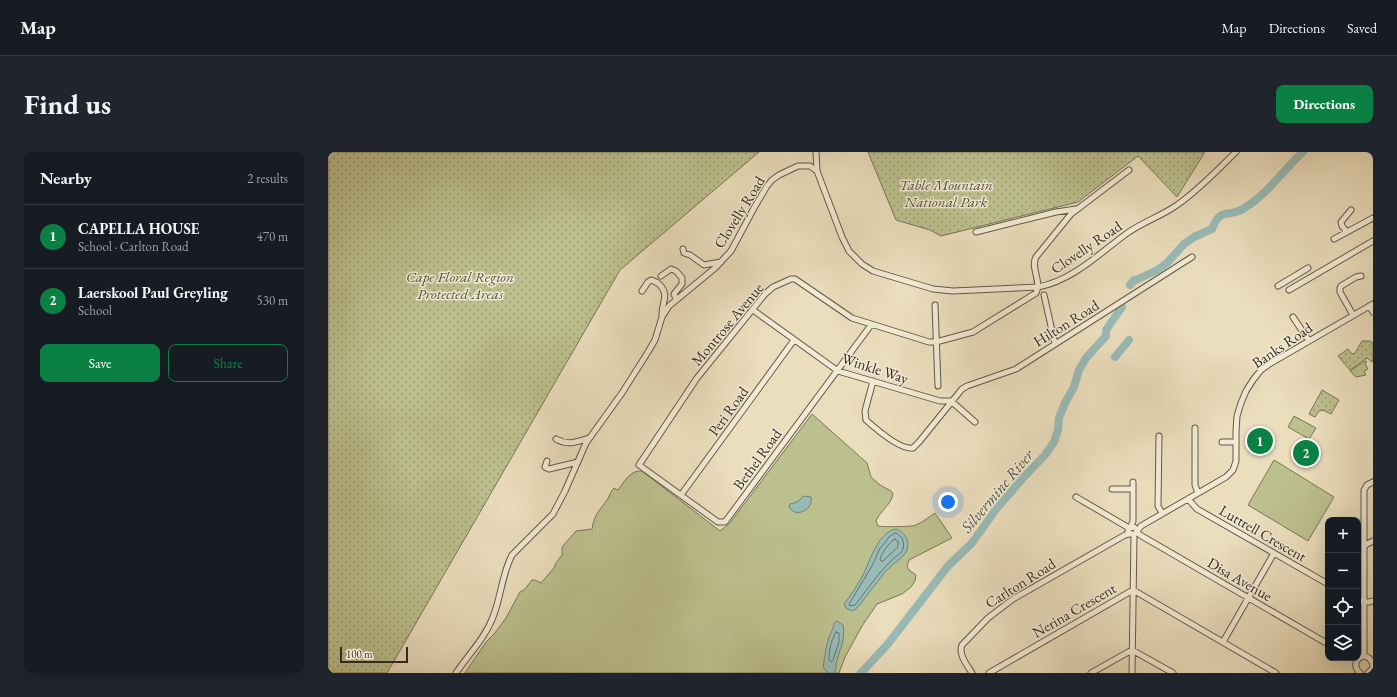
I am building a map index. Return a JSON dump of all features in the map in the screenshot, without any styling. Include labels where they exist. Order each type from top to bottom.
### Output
[{"type":"street","points":[[816,152],[817,170]]},
{"type":"street","name":"Clovelly Road","points":[[456,673],[489,627],[500,594],[508,562],[512,555],[553,514],[566,491],[582,450],[589,438],[622,394],[648,352],[655,340],[662,317],[669,306],[721,262],[735,244],[754,208],[772,180],[798,166],[810,166],[817,170],[842,237],[849,251],[856,259],[873,271],[933,290],[953,291],[1038,286],[1053,283],[1076,271],[1128,232],[1173,208],[1236,152]]},
{"type":"street","points":[[1038,286],[1034,265],[1035,258],[1070,214],[1130,170]]},
{"type":"street","points":[[976,232],[1056,212],[1076,210]]},
{"type":"street","points":[[1347,232],[1342,226],[1341,222],[1351,210]]},
{"type":"street","points":[[1334,239],[1373,218]]},
{"type":"street","points":[[1289,290],[1373,242]]},
{"type":"street","points":[[683,249],[684,253],[690,255],[704,265],[721,262]]},
{"type":"street","name":"Hilton Road","points":[[873,381],[865,411],[866,420],[905,448],[910,449],[916,446],[951,401],[967,386],[1014,370],[1192,257]]},
{"type":"street","points":[[1278,286],[1308,268]]},
{"type":"street","points":[[661,276],[672,269],[682,278],[682,284],[674,294],[676,299]]},
{"type":"street","points":[[1353,315],[1340,292],[1340,288],[1356,277],[1361,276]]},
{"type":"street","points":[[1291,278],[1296,286]]},
{"type":"street","name":"Montrose Avenue","points":[[639,465],[697,378],[771,288],[793,279],[848,317],[929,342],[936,342],[976,331],[1031,297],[1036,293],[1038,286]]},
{"type":"street","points":[[642,291],[651,280],[662,288],[665,294],[662,317]]},
{"type":"street","points":[[1044,295],[1055,344]]},
{"type":"street","points":[[935,305],[938,386]]},
{"type":"street","points":[[1371,305],[1373,312]]},
{"type":"street","name":"Banks Road","points":[[1236,431],[1240,403],[1253,380],[1261,370],[1371,305]]},
{"type":"street","name":"Winkle Way","points":[[752,310],[838,371],[940,401],[951,401]]},
{"type":"street","points":[[1293,317],[1309,341]]},
{"type":"street","name":"Bethel Road","points":[[639,465],[718,522],[725,522],[838,371],[870,325]]},
{"type":"street","name":"Peri Road","points":[[681,495],[794,340]]},
{"type":"street","points":[[951,401],[975,422]]},
{"type":"street","points":[[1196,428],[1195,485],[1198,493]]},
{"type":"street","name":"Carlton Road","points":[[972,673],[960,649],[988,618],[1016,597],[1226,477],[1233,470],[1236,461],[1236,431]]},
{"type":"street","points":[[1159,436],[1158,506],[1162,513]]},
{"type":"street","points":[[556,439],[565,443],[573,443],[589,438]]},
{"type":"street","points":[[1222,442],[1236,442]]},
{"type":"street","points":[[547,461],[545,467],[549,469],[578,462]]},
{"type":"street","points":[[1132,673],[1133,482]]},
{"type":"street","points":[[1364,656],[1364,490],[1367,485],[1373,482]]},
{"type":"street","points":[[1112,489],[1133,489]]},
{"type":"street","name":"Disa Avenue","points":[[1076,497],[1325,642]]},
{"type":"street","name":"Luttrell Crescent","points":[[1188,499],[1198,509],[1325,582]]},
{"type":"street","points":[[1364,546],[1373,541]]},
{"type":"street","points":[[1223,642],[1274,553]]},
{"type":"street","name":"Nerina Crescent","points":[[989,673],[1132,590],[1276,673]]},
{"type":"street","points":[[1361,602],[1373,601]]},
{"type":"street","points":[[1091,673],[1132,650]]},
{"type":"street","points":[[1132,650],[1173,673]]},
{"type":"street","points":[[1364,656],[1372,660],[1373,665],[1371,671]]},
{"type":"street","points":[[1350,673],[1358,671],[1355,661]]},
{"type":"green space","name":"Cape Floral Region Protected Areas","points":[[328,152],[759,152],[620,270],[387,673],[328,673]]},
{"type":"green space","name":"Table Mountain National Park","points":[[868,152],[1205,152],[1177,197],[1138,156],[1078,202],[941,236],[930,230],[896,220]]},
{"type":"green space","points":[[1362,341],[1370,341],[1373,343],[1372,362],[1367,358],[1350,370],[1338,356],[1348,349],[1352,354],[1355,353]]},
{"type":"green space","points":[[1365,361],[1367,362],[1365,364],[1368,369],[1364,371],[1366,375],[1356,377],[1350,371]]},
{"type":"green space","points":[[1322,390],[1339,400],[1331,414],[1320,410],[1315,417],[1309,414]]},
{"type":"green space","points":[[812,414],[867,463],[871,477],[893,494],[892,498],[876,521],[878,526],[914,526],[935,513],[952,538],[909,560],[907,566],[909,570],[916,575],[915,581],[911,587],[902,594],[877,604],[862,626],[845,657],[839,673],[465,673],[486,642],[506,618],[520,592],[524,590],[532,580],[541,583],[554,568],[562,555],[562,547],[576,531],[592,529],[599,510],[614,488],[618,490],[631,474],[642,471],[720,531],[730,523]]},
{"type":"green space","points":[[1294,416],[1316,428],[1309,439],[1288,427]]},
{"type":"green space","points":[[1274,460],[1334,497],[1308,541],[1248,505]]},
{"type":"water","points":[[804,496],[811,497],[810,505],[807,509],[800,512],[792,511],[789,507],[790,504],[797,502]]},
{"type":"water","points":[[896,529],[902,532],[906,538],[908,545],[906,552],[886,571],[857,608],[852,611],[846,608],[844,604],[861,579],[879,541],[884,535]]},
{"type":"water","points":[[837,621],[843,625],[844,635],[835,671],[834,673],[828,673],[823,667],[829,639],[834,623]]},
{"type":"waterway","name":"Silvermine River","points":[[1130,285],[1134,280],[1157,270],[1167,263],[1184,244],[1194,237],[1212,229],[1219,217],[1225,214],[1238,212],[1260,197],[1303,152]]},
{"type":"waterway","name":"Silvermine River","points":[[861,673],[887,645],[948,566],[972,543],[997,508],[1045,455],[1054,442],[1058,430],[1059,418],[1074,387],[1079,370],[1086,358],[1106,336],[1106,330],[1122,307]]},
{"type":"waterway","points":[[1115,357],[1129,340]]},
{"type":"place","name":"CAPELLA HOUSE","points":[[1260,441]]},
{"type":"place","name":"Laerskool Paul Greyling","points":[[1306,453]]}]
